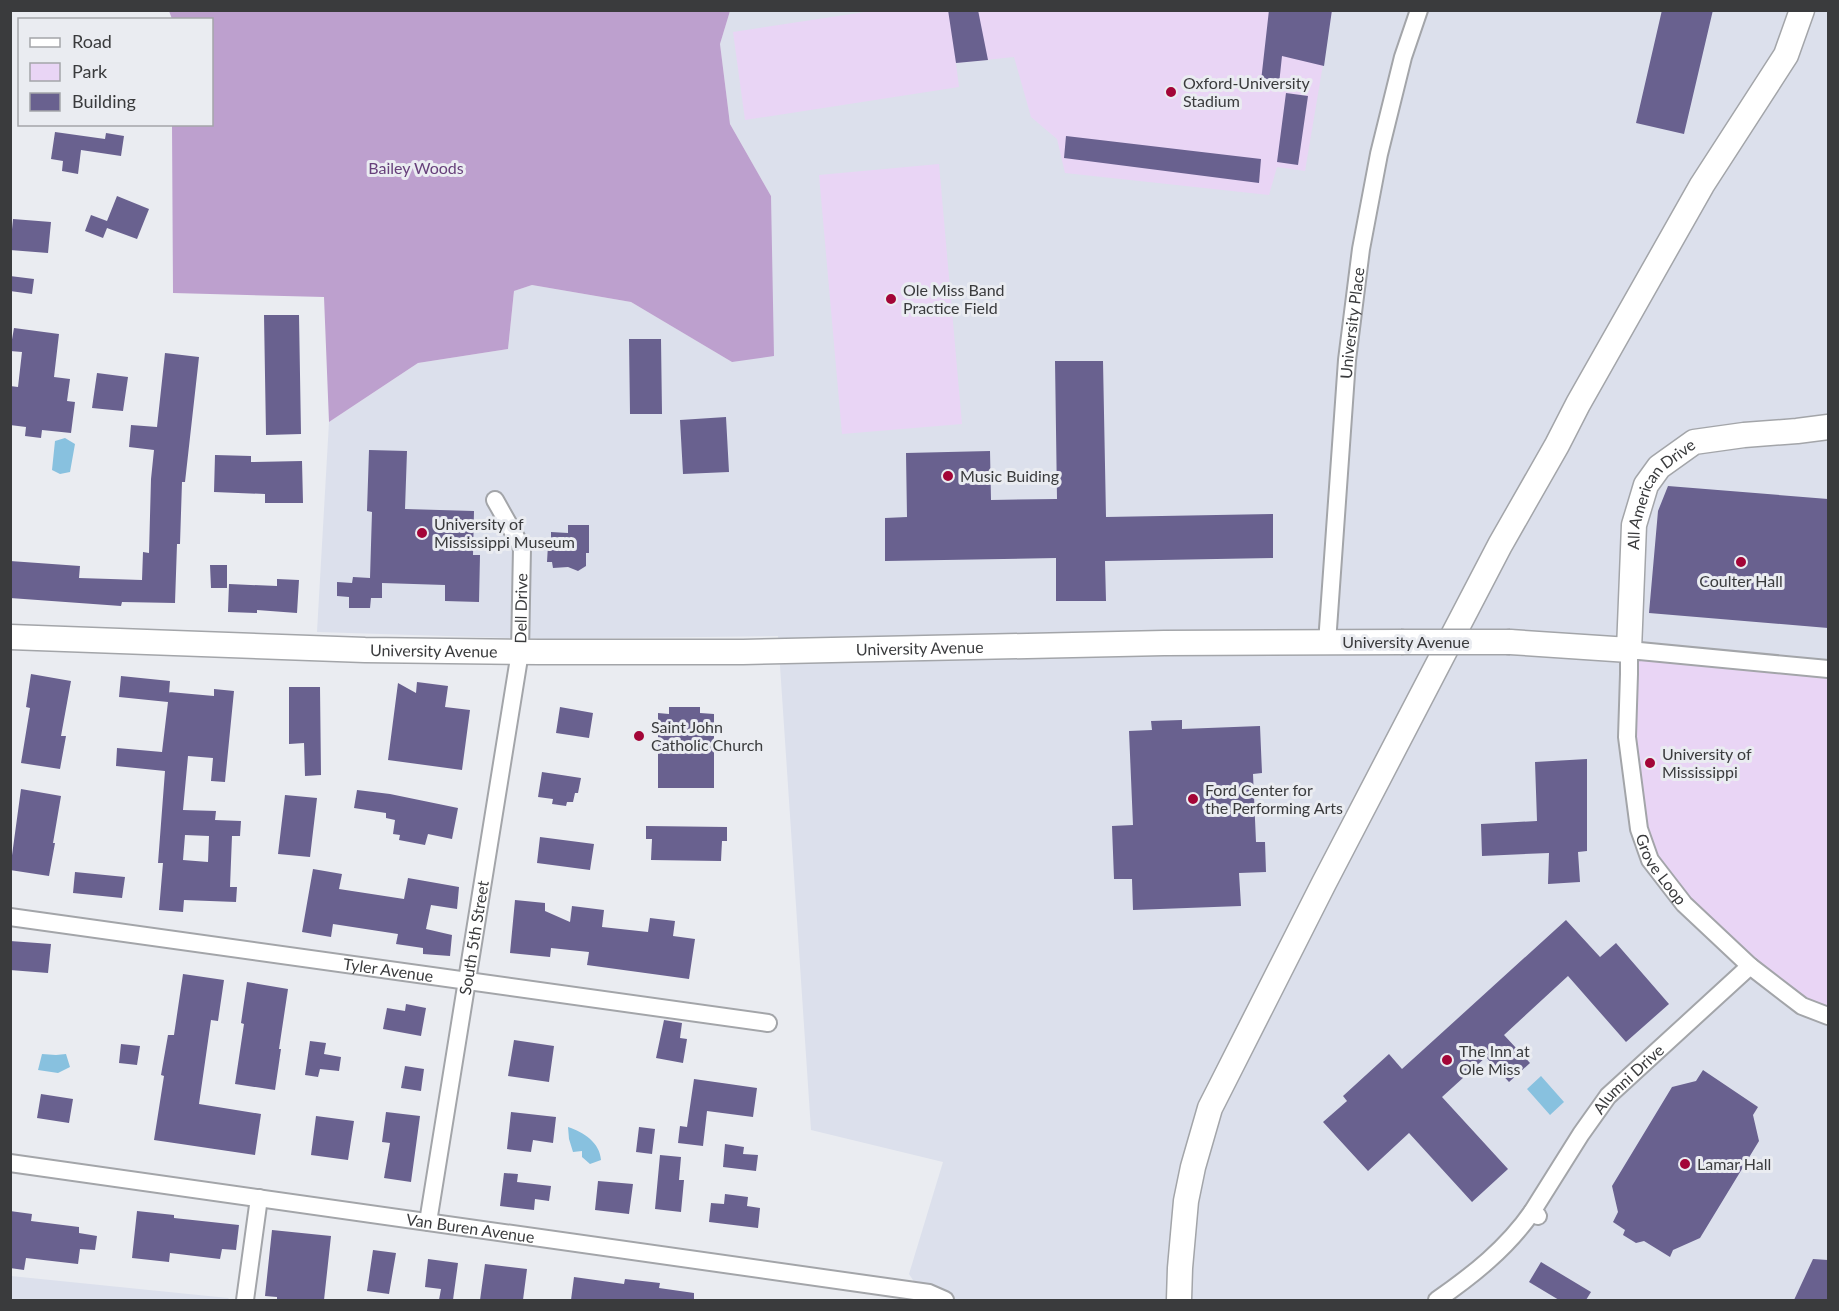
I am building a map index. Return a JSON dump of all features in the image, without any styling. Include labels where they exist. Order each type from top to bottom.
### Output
[{"type":"street","name":"University Place","points":[[1327,643],[1347,360],[1361,249],[1379,154],[1403,57],[1419,10]]},
{"type":"street","points":[[1179,1300],[1186,1201],[1210,1108],[1500,545],[1702,185],[1786,56],[1802,10]]},
{"type":"street","name":"All American Drive","points":[[1629,650],[1634,525],[1646,485],[1659,467],[1694,442],[1828,427]]},
{"type":"street","name":"Dell Drive","points":[[495,500],[522,548],[520,652]]},
{"type":"street","name":"University Avenue","points":[[10,637],[207,645],[520,652],[743,652],[1164,643],[1510,642],[1629,650],[1828,669]]},
{"type":"street","name":"Grove Loop","points":[[1629,650],[1627,737],[1639,829],[1650,860],[1684,904],[1750,966],[1802,1006],[1828,1016]]},
{"type":"street","name":"South 5th Street","points":[[428,1222],[520,652]]},
{"type":"street","name":"Tyler Avenue","points":[[10,917],[768,1023]]},
{"type":"street","name":"Alumni Drive","points":[[1437,1300],[1471,1277],[1535,1214],[1581,1134],[1608,1096],[1750,966]]},
{"type":"street","name":"Van Buren Avenue","points":[[10,1163],[929,1293],[945,1300]]},
{"type":"street","points":[[245,1300],[259,1198]]},
{"type":"shaded area","points":[[730,11],[1828,11],[1828,1300],[926,1300],[909,1274],[943,1162],[811,1130],[778,636],[546,639],[317,632],[329,422],[418,363],[508,349],[514,291],[532,285],[631,302],[732,362],[771,196],[730,124],[720,44]]},
{"type":"shaded area","points":[[11,1276],[228,1298],[230,1300],[11,1300]]},
{"type":"green space","name":"Oxford-University Stadium","points":[[878,10],[1332,11],[1305,171],[1277,167],[1269,195],[1065,173],[1057,139],[1031,117],[1014,57],[956,63],[954,48],[959,87],[745,120],[733,32]]},
{"type":"green space","name":"Bailey Woods","points":[[169,11],[730,11],[720,44],[730,124],[771,196],[774,356],[732,362],[631,302],[532,285],[514,291],[508,349],[418,363],[329,422],[324,297],[173,293],[172,126],[213,126],[213,18],[172,18]]},
{"type":"green space","name":"Ole Miss Band Practice Field","points":[[939,164],[962,424],[842,434],[819,175]]},
{"type":"green space","points":[[1629,650],[1828,669],[1828,1016],[1802,1006],[1684,904],[1639,829]]},
{"type":"water","points":[[65,438],[75,444],[70,472],[60,474],[52,470],[55,441]]},
{"type":"water","points":[[42,1054],[66,1054],[70,1067],[58,1073],[38,1070]]},
{"type":"water","points":[[1541,1076],[1564,1102],[1550,1115],[1527,1089]]},
{"type":"water","points":[[568,1127],[580,1132],[594,1143],[601,1160],[590,1164],[582,1157],[582,1151],[573,1152]]},
{"type":"building","points":[[948,10],[978,10],[988,60],[956,63]]},
{"type":"building","points":[[1269,10],[1332,10],[1324,66],[1282,56],[1279,84],[1261,81]]},
{"type":"building","points":[[1662,10],[1713,10],[1684,134],[1636,123]]},
{"type":"building","points":[[1286,93],[1308,96],[1298,165],[1277,162]]},
{"type":"building","points":[[55,132],[105,139],[106,133],[124,136],[121,156],[81,150],[78,174],[62,171],[63,161],[51,159]]},
{"type":"building","points":[[1066,136],[1261,159],[1259,183],[1064,158]]},
{"type":"building","points":[[117,196],[149,209],[137,239],[107,228],[103,238],[85,231],[91,215],[107,221]]},
{"type":"building","points":[[13,219],[51,222],[48,253],[10,250]]},
{"type":"building","points":[[10,276],[34,279],[32,294],[10,291]]},
{"type":"building","points":[[264,315],[299,315],[301,434],[266,435]]},
{"type":"building","points":[[14,328],[59,334],[54,377],[70,379],[67,401],[75,402],[71,433],[42,430],[41,438],[25,436],[26,427],[10,425],[10,386],[18,387],[22,352],[10,351]]},
{"type":"building","points":[[629,339],[661,339],[662,414],[630,414]]},
{"type":"building","points":[[165,353],[199,357],[185,482],[182,482],[175,603],[122,602],[121,606],[10,598],[10,561],[80,566],[79,578],[142,580],[143,552],[149,553],[154,450],[129,447],[131,425],[157,427]]},
{"type":"building","name":"Music Buiding","points":[[1055,361],[1103,361],[1106,517],[1273,514],[1273,558],[1105,561],[1106,601],[1056,601],[1056,558],[885,561],[885,518],[907,517],[906,453],[990,451],[991,500],[1057,499]]},
{"type":"building","points":[[97,373],[128,377],[123,411],[92,408]]},
{"type":"building","points":[[726,417],[729,472],[683,474],[680,420]]},
{"type":"building","name":"University of Mississippi Museum","points":[[369,450],[407,451],[405,509],[474,511],[473,555],[480,555],[479,602],[445,601],[445,585],[382,583],[382,598],[371,598],[370,608],[349,608],[349,597],[337,596],[337,582],[352,583],[353,577],[370,578],[372,512],[367,511]]},
{"type":"building","points":[[215,455],[251,456],[251,462],[302,461],[303,503],[265,503],[265,494],[214,492]]},
{"type":"building","name":"Coulter Hall","points":[[1668,486],[1828,499],[1828,628],[1649,613],[1658,511]]},
{"type":"building","points":[[568,525],[589,525],[589,553],[586,553],[586,566],[578,571],[568,567],[553,568],[552,562],[547,562],[551,532],[568,533]]},
{"type":"building","points":[[210,565],[227,565],[227,588],[211,588]]},
{"type":"building","points":[[277,579],[299,580],[297,613],[257,610],[257,613],[228,612],[229,584],[277,586]]},
{"type":"building","points":[[31,674],[71,681],[61,736],[66,736],[60,769],[21,763],[30,708],[26,707]]},
{"type":"building","points":[[121,676],[170,681],[169,692],[214,696],[214,689],[234,691],[225,782],[211,781],[213,758],[188,756],[183,810],[216,811],[215,820],[241,821],[240,836],[232,836],[230,887],[237,887],[236,902],[184,900],[183,912],[159,910],[163,863],[158,863],[165,771],[116,766],[117,748],[162,752],[168,702],[119,697]],"holes":[[[185,835],[209,836],[208,862],[183,860]]]},
{"type":"building","points":[[417,682],[448,686],[445,707],[470,710],[462,770],[388,760],[398,683],[416,693]]},
{"type":"building","points":[[289,687],[320,687],[321,775],[305,776],[304,743],[289,744]]},
{"type":"building","points":[[560,707],[593,713],[589,738],[556,733]]},
{"type":"building","name":"Saint John Catholic Church","points":[[669,707],[700,707],[700,713],[714,714],[714,788],[658,788],[658,713],[669,714]]},
{"type":"building","name":"Ford Center for the Performing Arts","points":[[1182,720],[1182,729],[1260,726],[1262,773],[1253,774],[1256,842],[1265,842],[1266,872],[1239,873],[1241,906],[1133,910],[1132,879],[1114,879],[1112,826],[1133,825],[1129,731],[1152,730],[1151,721]]},
{"type":"building","points":[[1587,759],[1587,851],[1578,852],[1580,882],[1548,884],[1549,853],[1482,856],[1481,824],[1537,821],[1535,762]]},
{"type":"building","points":[[542,772],[581,778],[578,793],[575,793],[573,802],[567,802],[566,806],[552,804],[553,799],[538,797]]},
{"type":"building","points":[[21,789],[61,796],[49,876],[10,870]]},
{"type":"building","points":[[357,790],[390,794],[458,808],[452,839],[428,834],[425,845],[399,840],[400,835],[393,834],[395,820],[386,818],[386,813],[354,808]]},
{"type":"building","points":[[285,795],[317,798],[310,857],[278,854]]},
{"type":"building","points":[[646,826],[727,827],[727,841],[722,841],[721,861],[651,860],[652,839],[646,839]]},
{"type":"building","points":[[540,837],[594,844],[590,870],[537,863]]},
{"type":"building","points":[[313,869],[342,874],[339,889],[404,899],[408,878],[459,887],[457,909],[431,905],[426,929],[452,935],[450,956],[423,954],[423,948],[396,944],[398,934],[333,924],[331,937],[302,932]]},
{"type":"building","points":[[75,872],[125,877],[122,898],[73,893]]},
{"type":"building","points":[[515,900],[545,903],[545,911],[570,922],[572,906],[604,910],[602,927],[648,932],[650,918],[675,921],[673,936],[695,939],[689,979],[587,965],[589,952],[551,948],[550,957],[510,953]]},
{"type":"building","name":"The Inn at Ole Miss","points":[[1566,920],[1600,957],[1616,943],[1669,1004],[1626,1042],[1568,976],[1504,1035],[1530,1063],[1509,1082],[1486,1057],[1442,1097],[1508,1169],[1472,1202],[1409,1133],[1368,1171],[1323,1122],[1347,1101],[1343,1096],[1389,1054],[1402,1069]]},
{"type":"building","points":[[10,941],[51,944],[48,973],[10,970]]},
{"type":"building","points":[[183,974],[224,980],[218,1021],[211,1020],[199,1104],[261,1114],[255,1155],[154,1140],[164,1076],[161,1075],[168,1035],[174,1035]]},
{"type":"building","points":[[247,982],[288,989],[275,1090],[235,1084],[244,1024],[241,1023]]},
{"type":"building","points":[[406,1004],[426,1008],[421,1036],[383,1029],[387,1008],[405,1011]]},
{"type":"building","points":[[664,1020],[682,1023],[680,1038],[687,1039],[683,1063],[656,1058]]},
{"type":"building","points":[[514,1040],[554,1046],[549,1082],[508,1076]]},
{"type":"building","points":[[310,1041],[326,1043],[324,1054],[341,1057],[339,1071],[320,1069],[318,1077],[305,1075]]},
{"type":"building","points":[[121,1044],[140,1046],[137,1065],[119,1063]]},
{"type":"building","points":[[405,1066],[424,1069],[421,1091],[401,1088]]},
{"type":"building","name":"Lamar Hall","points":[[1703,1070],[1758,1107],[1753,1115],[1759,1141],[1700,1238],[1673,1250],[1670,1257],[1644,1241],[1636,1243],[1623,1235],[1625,1230],[1613,1222],[1618,1212],[1612,1186],[1672,1087],[1696,1081]]},
{"type":"building","points":[[694,1079],[757,1088],[753,1117],[707,1111],[703,1146],[678,1143],[680,1126],[687,1127]]},
{"type":"building","points":[[41,1094],[73,1099],[69,1123],[37,1118]]},
{"type":"building","points":[[386,1112],[420,1116],[411,1182],[384,1178],[390,1143],[382,1142]]},
{"type":"building","points":[[511,1112],[556,1117],[553,1143],[533,1140],[531,1152],[507,1149]]},
{"type":"building","points":[[316,1116],[354,1121],[348,1160],[311,1155]]},
{"type":"building","points":[[639,1127],[655,1129],[652,1154],[636,1152]]},
{"type":"building","points":[[725,1144],[744,1147],[743,1154],[758,1155],[756,1171],[723,1167]]},
{"type":"building","points":[[660,1155],[681,1157],[679,1180],[684,1180],[681,1212],[655,1209]]},
{"type":"building","points":[[504,1173],[518,1174],[517,1182],[551,1186],[549,1201],[535,1199],[534,1210],[500,1206]]},
{"type":"building","points":[[598,1181],[633,1184],[629,1214],[595,1210]]},
{"type":"building","points":[[725,1194],[748,1197],[747,1206],[760,1208],[758,1228],[709,1222],[711,1203],[724,1204]]},
{"type":"building","points":[[10,1211],[32,1214],[31,1221],[79,1227],[79,1233],[97,1236],[95,1250],[80,1249],[78,1264],[26,1258],[24,1270],[10,1268]]},
{"type":"building","points":[[137,1211],[174,1215],[174,1218],[239,1225],[236,1250],[222,1249],[220,1259],[170,1253],[169,1262],[132,1258]]},
{"type":"building","points":[[272,1230],[331,1236],[324,1300],[277,1300],[277,1297],[265,1296]]},
{"type":"building","points":[[373,1250],[396,1253],[389,1294],[367,1291]]},
{"type":"building","points":[[428,1259],[458,1263],[453,1300],[439,1300],[441,1289],[425,1287]]},
{"type":"building","points":[[1813,1259],[1828,1260],[1828,1300],[1794,1300]]},
{"type":"building","points":[[1541,1262],[1591,1292],[1586,1300],[1559,1300],[1529,1282]]},
{"type":"building","points":[[485,1264],[527,1269],[523,1300],[480,1300]]},
{"type":"building","points":[[574,1277],[624,1284],[625,1279],[660,1283],[659,1288],[694,1293],[694,1300],[571,1300]]},
{"type":"place","name":"Oxford-University Stadium","points":[[1171,92]]},
{"type":"place","name":"Ole Miss Band Practice Field","points":[[891,299]]},
{"type":"place","name":"Music Buiding","points":[[948,476]]},
{"type":"place","name":"University of Mississippi Museum","points":[[422,533]]},
{"type":"place","name":"Coulter Hall","points":[[1741,562]]},
{"type":"place","name":"Saint John Catholic Church","points":[[639,736]]},
{"type":"place","name":"University of Mississippi","points":[[1650,763]]},
{"type":"place","name":"Ford Center for the Performing Arts","points":[[1193,799]]},
{"type":"place","name":"The Inn at Ole Miss","points":[[1447,1060]]},
{"type":"place","name":"Lamar Hall","points":[[1685,1164]]}]
